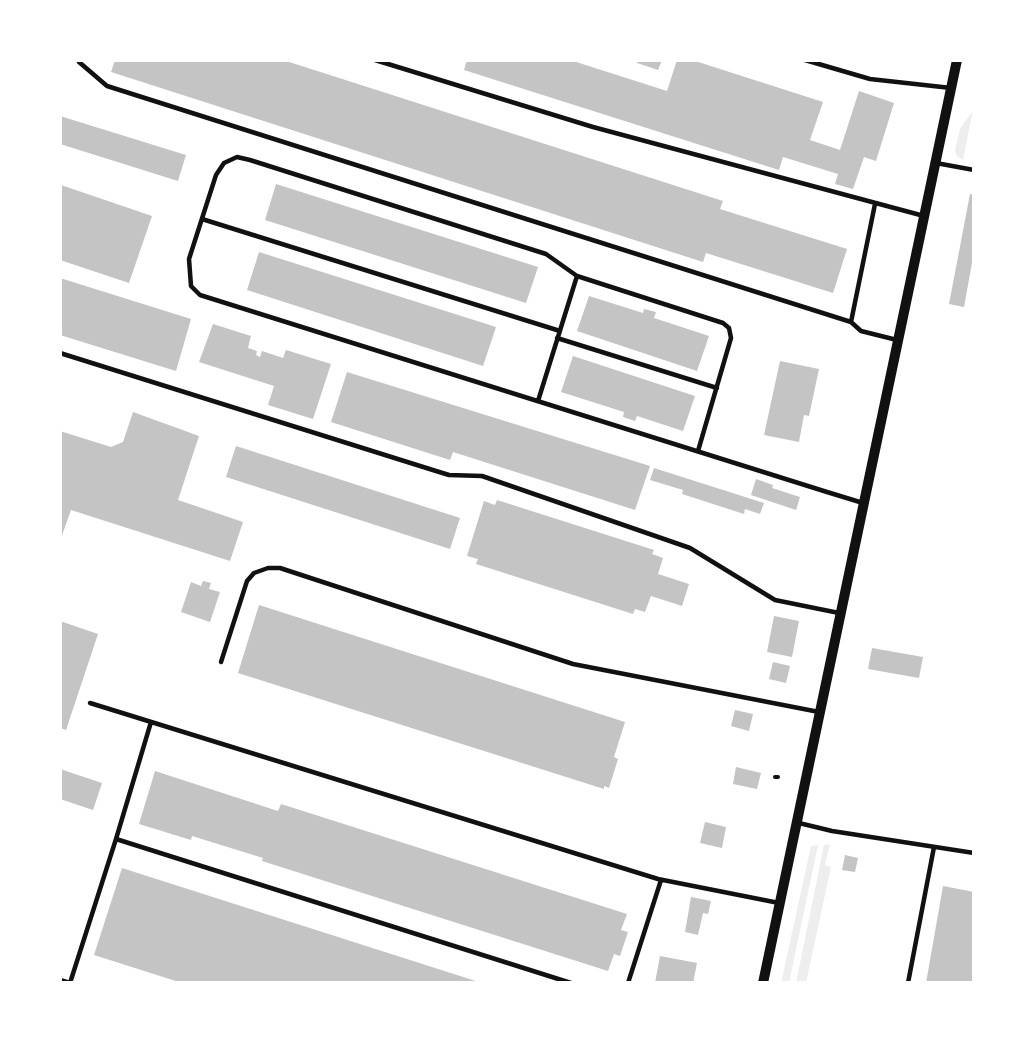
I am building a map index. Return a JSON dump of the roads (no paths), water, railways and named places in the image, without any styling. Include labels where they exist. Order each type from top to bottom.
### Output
[{"type":"street","points":[[763,983],[957,60]]},
{"type":"lane","points":[[79,60],[107,86],[851,322],[861,331],[898,340]]},
{"type":"lane","points":[[375,60],[592,126],[924,216]]},
{"type":"lane","points":[[805,60],[870,79],[951,88]]},
{"type":"lane","points":[[698,451],[731,338],[729,328],[723,323],[577,276],[546,254],[237,157],[224,163],[216,175],[189,259],[191,286],[200,295],[863,503]]},
{"type":"lane","points":[[936,163],[974,170]]},
{"type":"lane","points":[[851,322],[875,204]]},
{"type":"lane","points":[[202,219],[560,332]]},
{"type":"lane","points":[[538,401],[577,276]]},
{"type":"lane","points":[[557,339],[717,388]]},
{"type":"lane","points":[[60,353],[442,473],[482,476],[690,549],[775,600],[840,613]]},
{"type":"lane","points":[[221,662],[247,581],[254,573],[261,570],[280,568],[573,664],[819,712]]},
{"type":"lane","points":[[90,703],[661,880],[779,903]]},
{"type":"lane","points":[[60,980],[70,983],[151,722]]},
{"type":"lane","points":[[796,822],[832,831],[974,853]]},
{"type":"lane","points":[[116,839],[571,983]]},
{"type":"lane","points":[[908,983],[934,847]]},
{"type":"lane","points":[[628,983],[661,880]]}]
